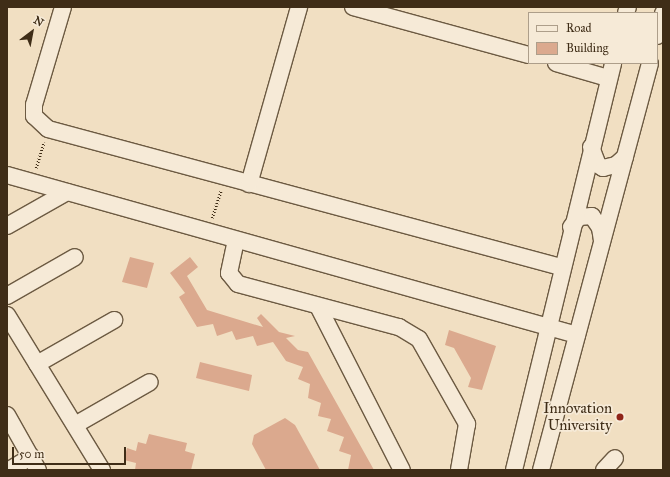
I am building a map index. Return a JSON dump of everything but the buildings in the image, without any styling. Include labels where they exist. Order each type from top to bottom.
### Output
[{"type":"lane","points":[[63,7],[34,105],[34,116],[48,129],[561,267]]},
{"type":"lane","points":[[249,184],[298,7]]},
{"type":"lane","points":[[353,7],[528,55]]},
{"type":"lane","points":[[658,32],[663,14]]},
{"type":"lane","points":[[514,470],[561,267],[610,70],[564,64]]},
{"type":"lane","points":[[541,470],[650,64]]},
{"type":"lane","points":[[591,147],[598,165],[603,168],[616,165],[625,157]]},
{"type":"lane","points":[[7,175],[577,335]]},
{"type":"lane","points":[[7,226],[67,192]]},
{"type":"lane","points":[[571,226],[579,217],[592,216],[600,228],[602,241]]},
{"type":"lane","points":[[236,240],[230,268],[234,281],[318,306],[399,327],[425,346],[467,424],[459,470]]},
{"type":"lane","points":[[7,296],[75,257]]},
{"type":"lane","points":[[318,306],[402,470]]},
{"type":"lane","points":[[7,315],[75,425],[100,469]]},
{"type":"lane","points":[[37,364],[114,320]]},
{"type":"lane","points":[[75,425],[150,382]]},
{"type":"lane","points":[[7,415],[35,463],[9,470]]},
{"type":"lane","points":[[604,470],[615,458]]},
{"type":"path","points":[[32,182],[48,129]]},
{"type":"path","points":[[208,232],[226,177]]},
{"type":"place","name":"Innovation University","points":[[620,417]]}]
